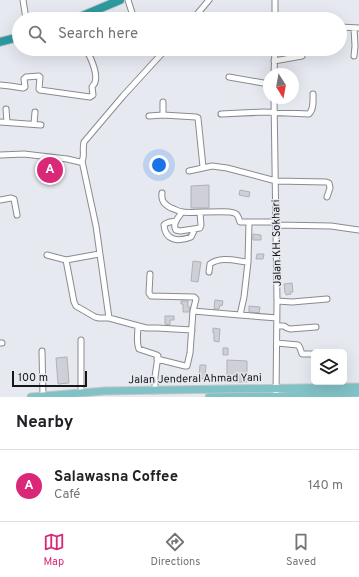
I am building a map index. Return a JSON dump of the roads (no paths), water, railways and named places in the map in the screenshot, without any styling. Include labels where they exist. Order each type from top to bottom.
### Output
[{"type":"highway","points":[[98,12],[120,0]]},
{"type":"highway","points":[[0,42],[12,39]]},
{"type":"main road","name":"Jalan Jenderal Ahmad Yani","points":[[209,397],[276,394],[337,385],[359,387]]},
{"type":"main road","name":"Jalan Jenderal Ahmad Yani","points":[[32,397],[81,393],[105,394],[155,391],[345,395],[359,393]]},
{"type":"street","points":[[23,0],[25,12]]},
{"type":"street","points":[[128,0],[132,12]]},
{"type":"street","points":[[199,12],[209,0]]},
{"type":"street","points":[[275,0],[275,12]]},
{"type":"street","points":[[354,56],[356,28]]},
{"type":"street","points":[[0,85],[24,88],[24,79],[26,77],[39,76],[40,90],[90,97],[93,95],[92,87],[96,76],[90,56]]},
{"type":"street","points":[[109,318],[96,226],[82,162],[84,157],[83,146],[84,142],[160,56]]},
{"type":"street","points":[[274,56],[274,68]]},
{"type":"street","points":[[274,61],[302,56]]},
{"type":"street","points":[[229,77],[263,83]]},
{"type":"street","points":[[220,114],[275,112],[309,114],[312,111],[313,94]]},
{"type":"street","points":[[163,102],[163,115]]},
{"type":"street","name":"Jalan KH. Sokhari","points":[[274,104],[278,301],[276,394]]},
{"type":"street","points":[[6,109],[7,122]]},
{"type":"street","points":[[34,124],[35,112]]},
{"type":"street","points":[[149,116],[163,115],[198,118],[203,167]]},
{"type":"street","points":[[0,122],[41,125]]},
{"type":"street","points":[[0,155],[24,154],[82,162]]},
{"type":"street","points":[[189,171],[212,166],[227,168],[276,181],[329,183],[330,188],[327,197]]},
{"type":"street","points":[[162,193],[163,203],[166,206],[182,212],[230,212],[236,213],[240,222],[331,226],[359,230]]},
{"type":"street","points":[[0,200],[11,198],[14,199],[17,215]]},
{"type":"street","points":[[182,212],[174,227],[176,230],[180,231],[200,228],[200,213]]},
{"type":"street","points":[[176,222],[165,223],[164,225],[166,234],[174,239],[186,239],[191,236],[194,229]]},
{"type":"street","points":[[240,315],[248,262],[249,222]]},
{"type":"street","points":[[47,255],[66,260],[99,254]]},
{"type":"street","points":[[209,272],[210,264],[220,259],[248,262]]},
{"type":"street","points":[[66,260],[75,305],[95,317],[109,318],[150,328],[192,330]]},
{"type":"street","points":[[150,274],[149,293],[151,296],[194,297],[196,300],[193,311],[190,353],[187,366],[157,359]]},
{"type":"street","points":[[278,301],[292,302],[326,299]]},
{"type":"street","points":[[193,311],[277,318]]},
{"type":"street","points":[[138,326],[138,347],[157,354],[158,356],[155,391]]},
{"type":"street","points":[[277,326],[284,326],[290,329],[316,327]]},
{"type":"street","points":[[80,340],[81,393]]},
{"type":"street","points":[[277,343],[298,345],[302,354],[311,354]]},
{"type":"street","points":[[42,351],[43,396]]},
{"type":"place","name":"Salawasna Coffee","points":[[50,170]]}]
